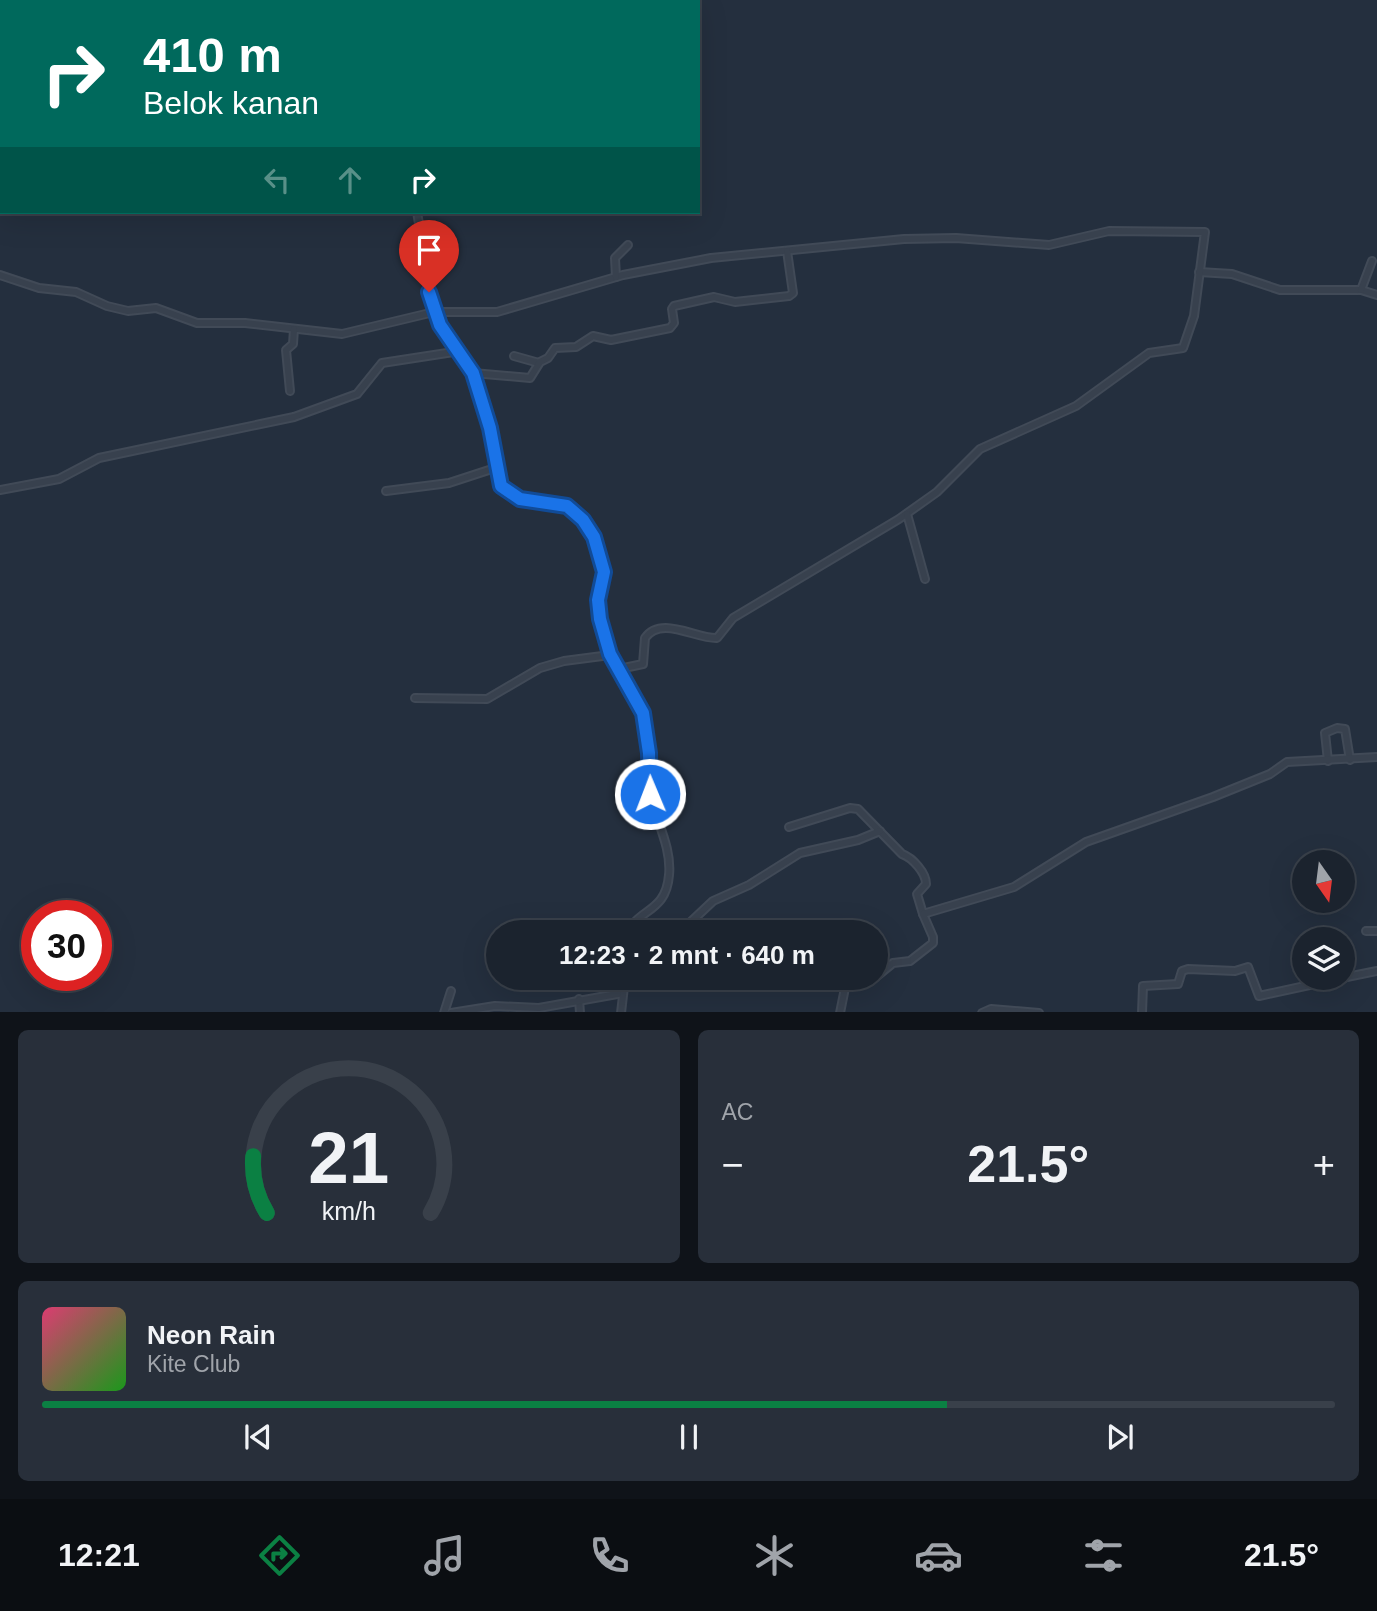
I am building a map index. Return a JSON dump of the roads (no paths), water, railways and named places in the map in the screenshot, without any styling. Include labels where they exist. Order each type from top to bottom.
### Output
[{"type":"street","points":[[417,214],[434,312],[473,373],[490,428],[495,468],[501,486],[522,499],[567,506],[592,532],[603,564],[604,581],[598,606],[610,654],[643,713],[649,753],[649,790],[670,871],[659,904],[638,920]]},
{"type":"street","points":[[0,275],[39,288],[76,292],[104,306],[127,310],[151,308],[197,323],[235,323],[345,333],[434,312],[497,312],[677,262],[885,240],[940,238],[1049,245],[1109,230],[1202,231],[1206,236],[1194,316],[1183,348],[1149,353],[1076,406],[979,449],[937,492],[907,514],[733,618],[717,638],[670,628],[653,631],[645,638],[643,664],[619,669]]},
{"type":"street","points":[[616,277],[615,258],[628,245]]},
{"type":"street","points":[[473,373],[530,378],[539,363],[548,358],[555,348],[575,347],[593,336],[607,340],[670,328],[674,323],[671,309],[674,306],[714,298],[735,302],[791,296],[787,251]]},
{"type":"street","points":[[1361,290],[1373,261]]},
{"type":"street","points":[[1199,272],[1232,274],[1280,290],[1361,290],[1377,295]]},
{"type":"street","points":[[290,390],[286,350],[293,344],[294,329]]},
{"type":"street","points":[[0,490],[59,480],[83,464],[99,458],[294,417],[355,395],[382,363],[460,351]]},
{"type":"street","points":[[514,356],[539,363]]},
{"type":"street","points":[[386,491],[449,483],[495,468]]},
{"type":"street","points":[[907,514],[925,579]]},
{"type":"street","points":[[415,698],[487,699],[540,668],[564,661],[610,654]]},
{"type":"street","points":[[1328,761],[1325,732],[1337,728],[1345,729],[1350,760]]},
{"type":"street","points":[[923,914],[1014,887],[1053,860],[1086,842],[1213,797],[1270,774],[1287,761],[1377,757]]},
{"type":"street","points":[[789,828],[853,807],[902,854],[909,857],[927,880],[917,893],[933,942],[910,961],[895,963],[888,968]]},
{"type":"street","points":[[693,920],[713,901],[749,886],[800,853],[858,840],[880,831]]},
{"type":"street","points":[[1366,932],[1377,931]]},
{"type":"street","points":[[1142,1012],[1143,986],[1178,984],[1182,971],[1188,969],[1235,971],[1248,967],[1258,996],[1292,989]]},
{"type":"street","points":[[1355,975],[1377,971]]},
{"type":"street","points":[[621,1012],[623,990]]},
{"type":"street","points":[[840,1012],[845,990]]},
{"type":"street","points":[[444,1012],[451,991]]},
{"type":"street","points":[[458,1012],[495,1006],[539,1008],[623,993]]},
{"type":"street","points":[[579,999],[580,1012]]},
{"type":"street","points":[[984,1012],[991,1009],[1027,1012]]}]
